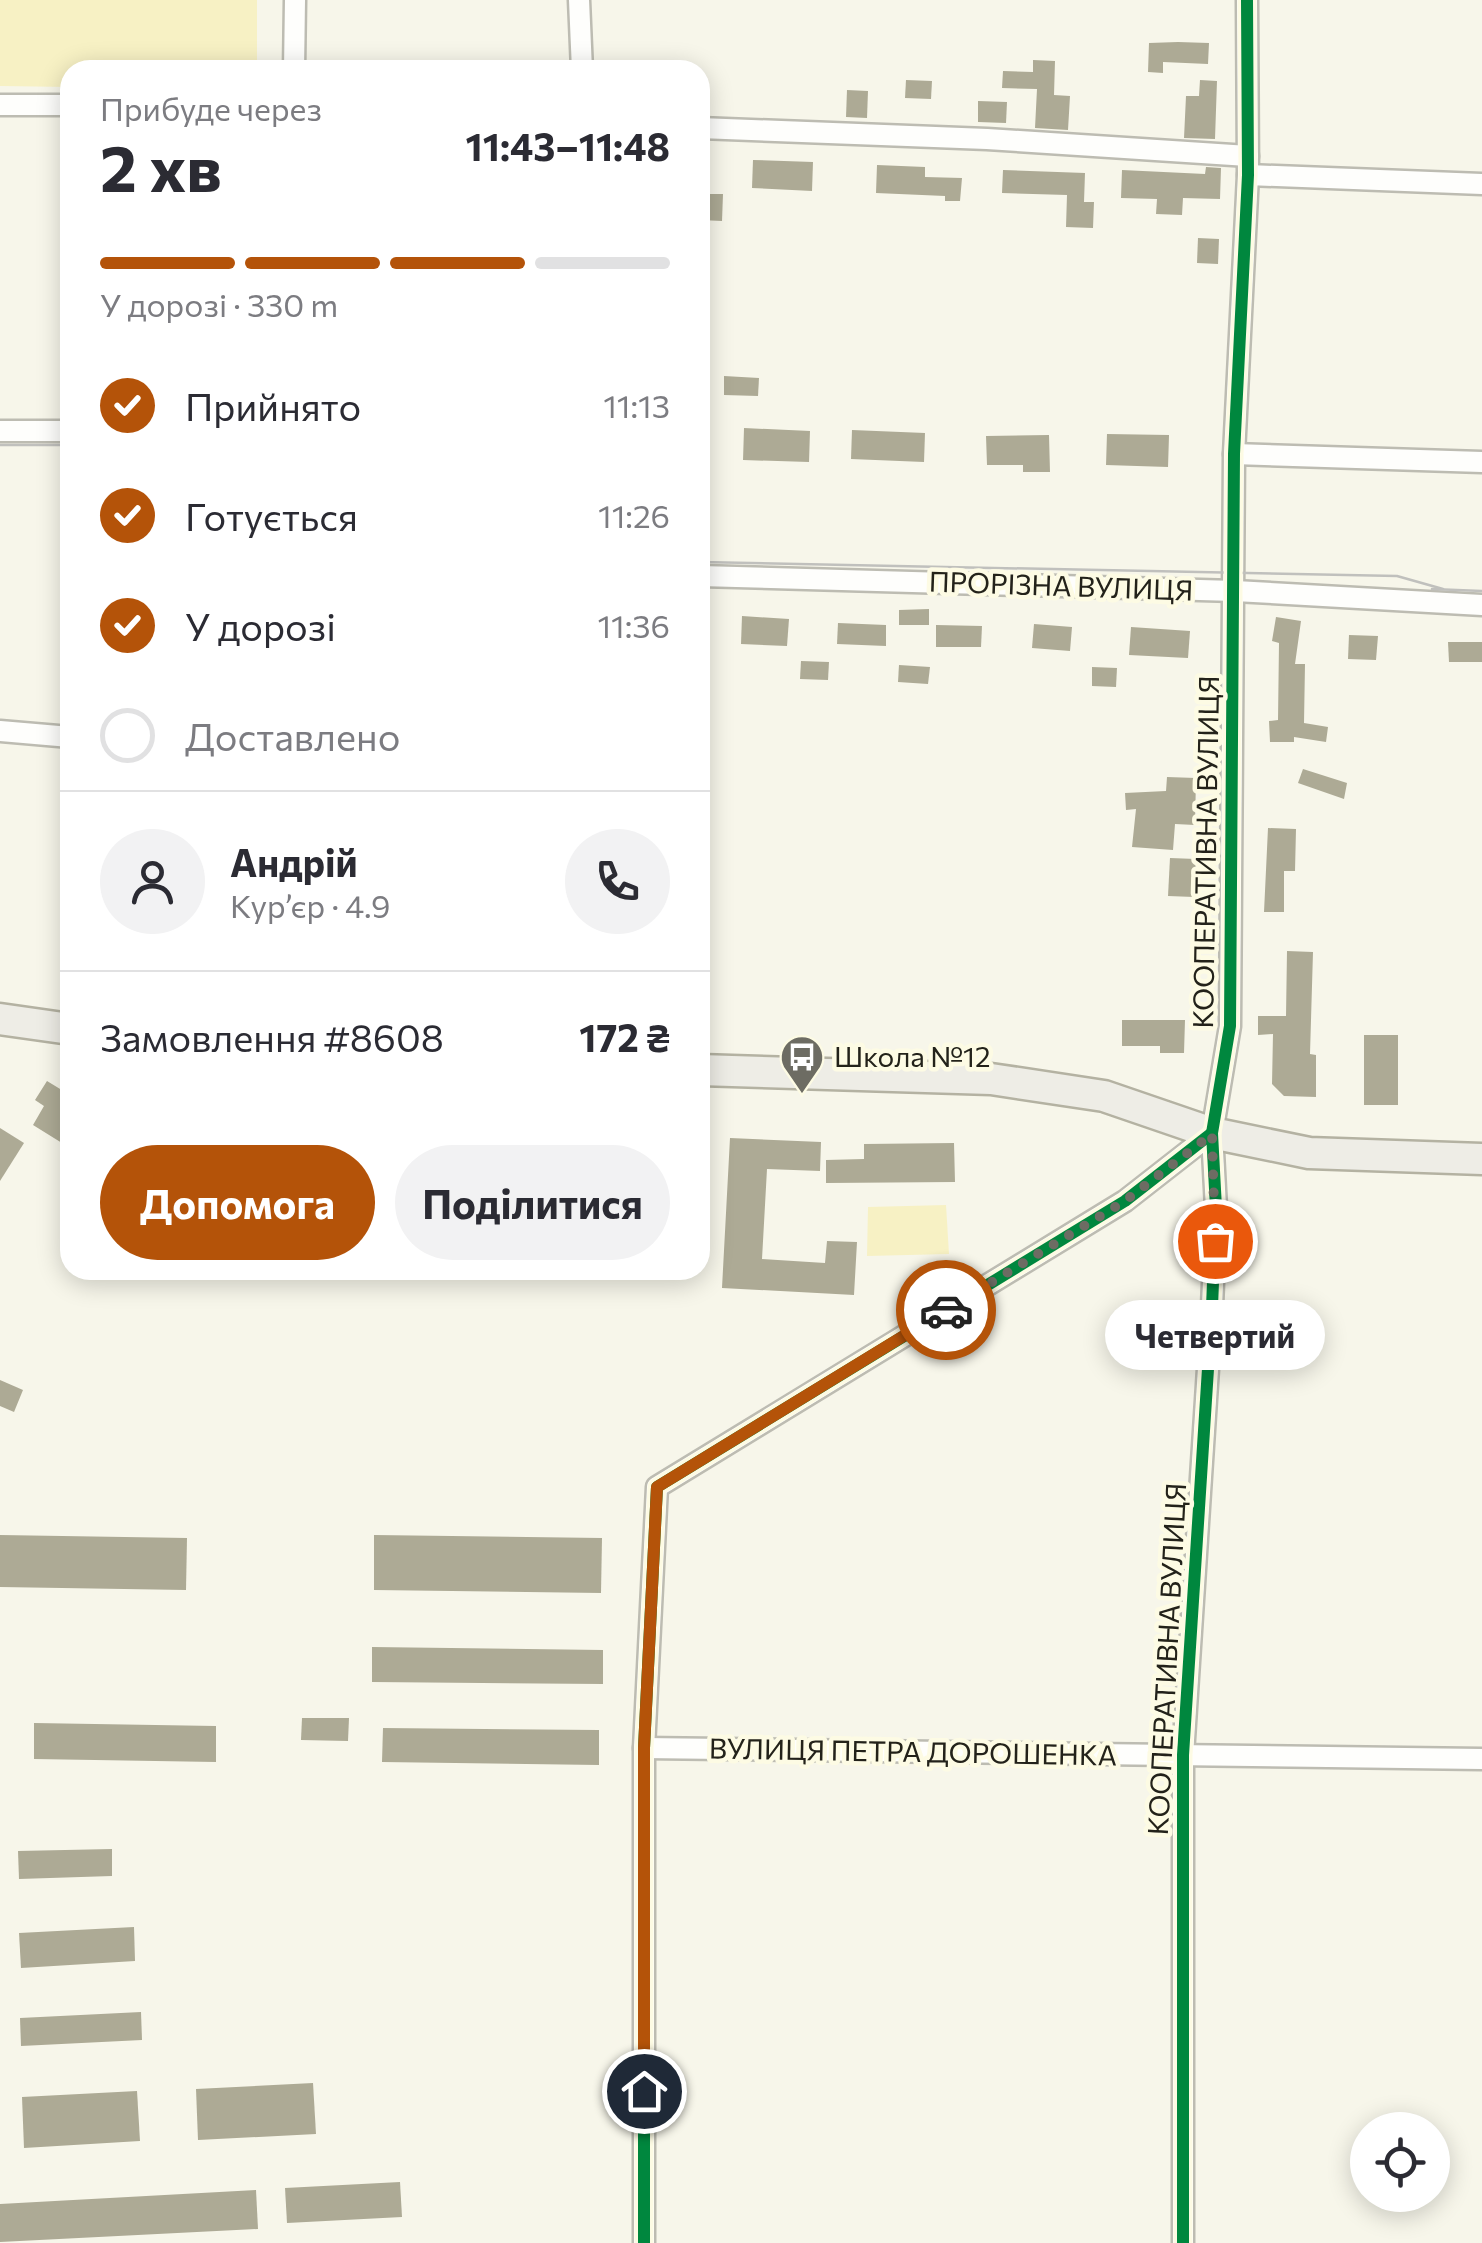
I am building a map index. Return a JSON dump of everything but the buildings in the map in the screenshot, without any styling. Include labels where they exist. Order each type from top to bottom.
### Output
[{"type":"main road","points":[[0,1019],[60,1027]]},
{"type":"main road","points":[[710,1070],[991,1079],[1104,1096],[1212,1134],[1308,1153],[1482,1159]]},
{"type":"street","points":[[294,60],[295,0]]},
{"type":"street","points":[[579,0],[582,60]]},
{"type":"street","name":"КООПЕРАТИВНА ВУЛИЦЯ","points":[[1183,2243],[1183,1755],[1212,1307],[1216,1208],[1212,1134],[1230,1026],[1234,454],[1248,165],[1247,0]]},
{"type":"street","points":[[0,105],[60,105]]},
{"type":"street","points":[[710,128],[987,139],[1482,184]]},
{"type":"street","points":[[0,432],[60,432]]},
{"type":"street","points":[[1234,454],[1482,462]]},
{"type":"street","name":"ПРОРІЗНА ВУЛИЦЯ","points":[[710,576],[1235,590],[1482,604]]},
{"type":"street","points":[[0,731],[60,737]]},
{"type":"street","points":[[644,2243],[644,1748],[657,1487],[1125,1201],[1212,1134]]},
{"type":"street","name":"ВУЛИЦЯ ПЕТРА ДОРОШЕНКА","points":[[644,1748],[1482,1759]]},
{"type":"shaded area","points":[[0,0],[257,0],[257,60],[60,60],[60,87],[0,86]]},
{"type":"shaded area","points":[[946,1205],[949,1254],[867,1256],[868,1207]]},
{"type":"tram line","points":[[0,445],[60,445]]},
{"type":"tram line","points":[[710,562],[1397,576],[1443,589]]},
{"type":"tram line","points":[[1432,589],[1482,591]]},
{"type":"cycle path","points":[[1183,2243],[1183,1755],[1212,1307],[1216,1208],[1212,1133],[1230,1026],[1234,454],[1248,175],[1247,0]]},
{"type":"cycle path","points":[[644,2243],[644,1748],[657,1487],[1125,1201],[1212,1133]]},
{"type":"way so far","points":[[946,1310],[1125,1201],[1212,1134],[1215,1241]]},
{"type":"place","name":"Школа №12","points":[[802,1095]]},
{"type":"place","name":"Четвертий","points":[[1215,1241]]},
{"type":"route","points":[[644,2091],[644,1748],[657,1487],[946,1310]]}]
